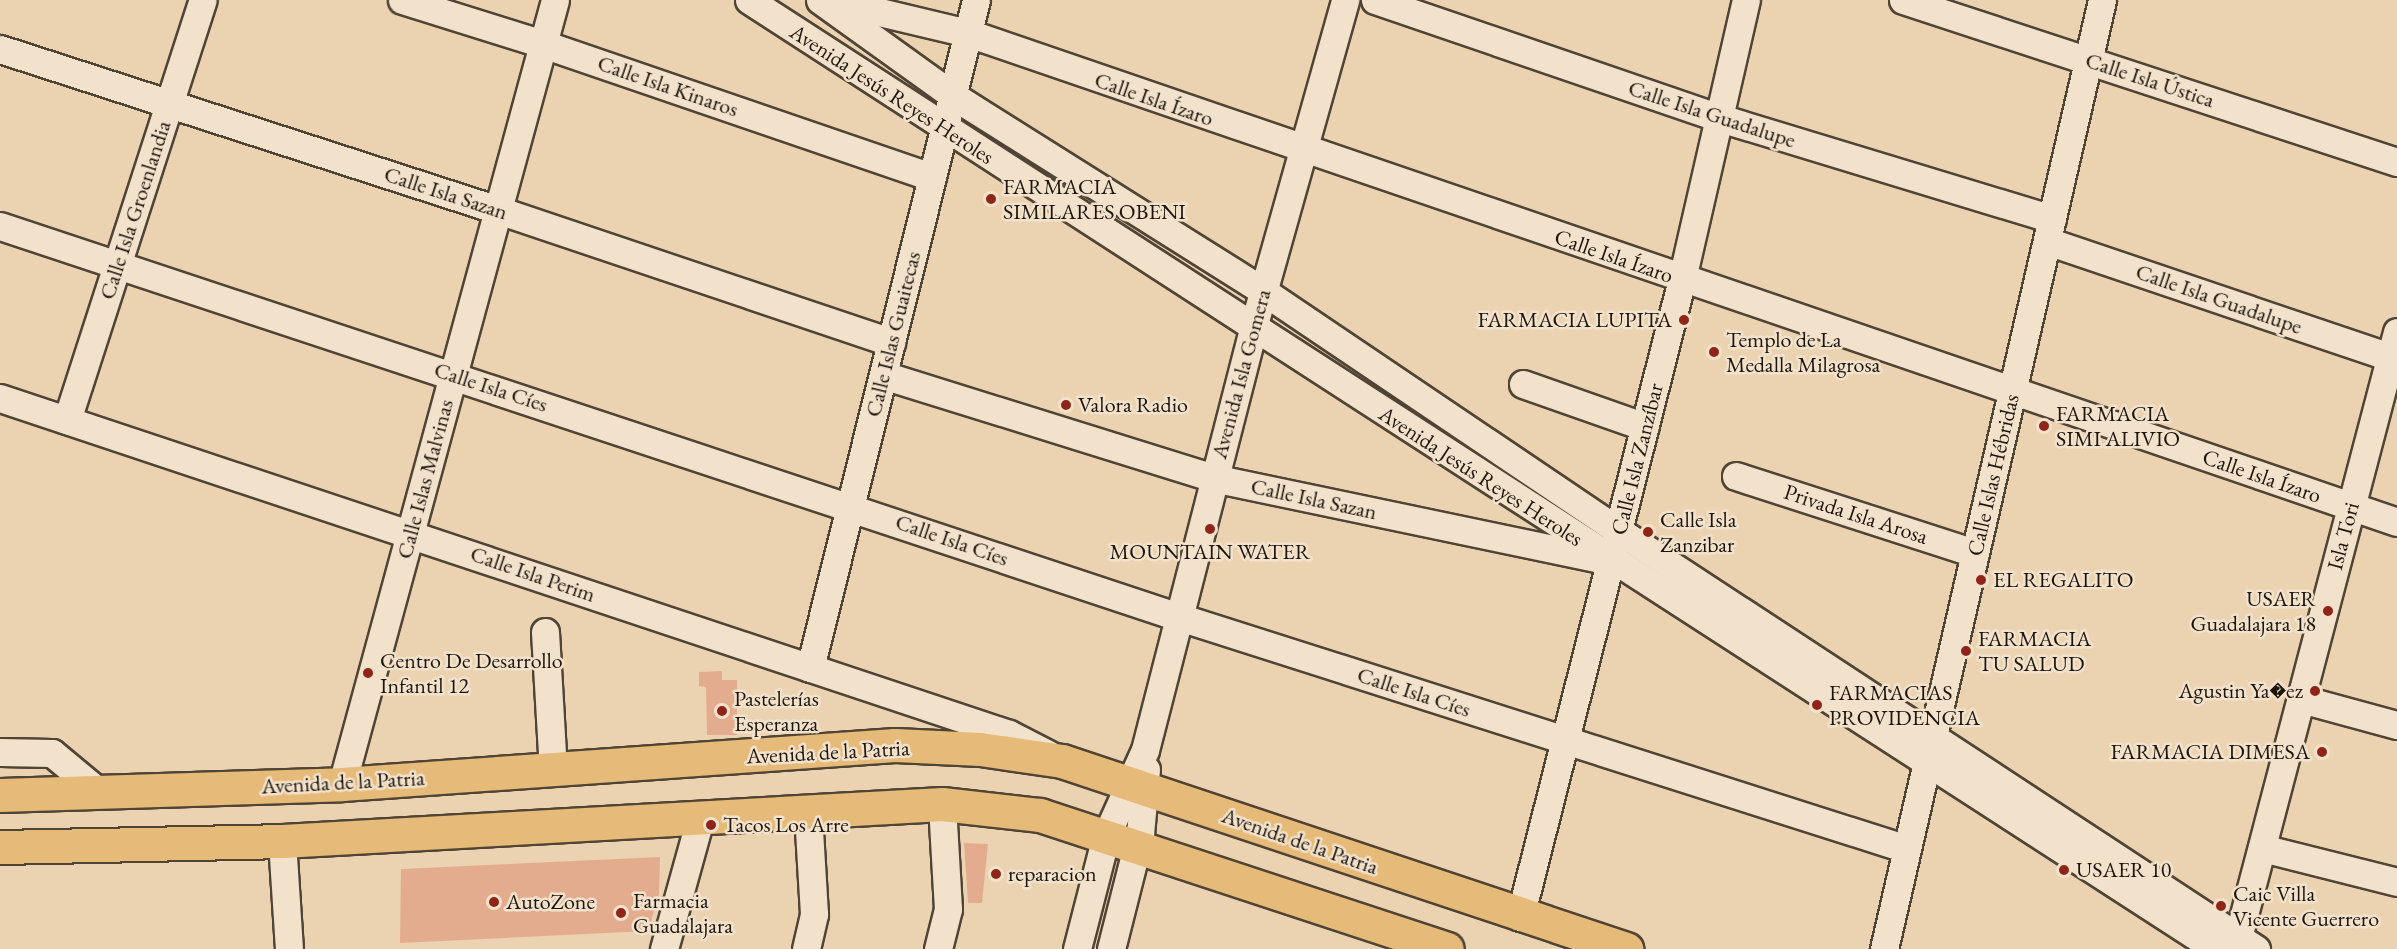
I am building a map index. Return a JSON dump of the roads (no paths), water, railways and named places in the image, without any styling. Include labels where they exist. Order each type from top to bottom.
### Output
[{"type":"main road","name":"Avenida de la Patria","points":[[0,795],[342,784],[895,745],[980,749],[1062,761],[1520,916],[1626,949]]},
{"type":"main road","points":[[0,847],[282,841],[942,804],[1040,815],[1447,949]]},
{"type":"street","name":"Calle Isla Groenlandia","points":[[67,420],[203,0]]},
{"type":"street","name":"Calle Isla Kinaros","points":[[402,0],[543,44],[932,177]]},
{"type":"street","name":"Calle Islas Malvinas","points":[[342,784],[555,0]]},
{"type":"street","name":"Avenida Jesús Reyes Heroles","points":[[749,0],[944,129],[1927,763],[2236,946]]},
{"type":"street","name":"Avenida Jesús Reyes Heroles","points":[[820,0],[952,95],[1263,291],[1619,531],[1933,734],[2236,946]]},
{"type":"street","name":"Calle Isla Ízaro","points":[[829,0],[968,33],[1303,151],[2397,522]]},
{"type":"street","name":"Calle Islas Guaitecas","points":[[810,668],[976,0]]},
{"type":"street","name":"Avenida Isla Gomera","points":[[1111,949],[1138,847],[1138,786],[1176,616],[1263,291],[1346,0]]},
{"type":"street","name":"Calle Isla Guadalupe","points":[[1376,0],[2049,230],[2394,344]]},
{"type":"street","name":"Calle Isla Zanzíbar","points":[[1520,916],[1567,741],[1682,279],[1746,0]]},
{"type":"street","name":"Calle Isla Ústica","points":[[1903,0],[2397,162]]},
{"type":"street","name":"Calle Islas Hébridas","points":[[1884,949],[2102,0]]},
{"type":"street","name":"Calle Isla Sazan","points":[[0,49],[170,102],[891,342]]},
{"type":"street","name":"Calle Isla Cíes","points":[[0,226],[849,505],[1176,616],[1907,849]]},
{"type":"street","name":"Isla Tori","points":[[2236,946],[2394,344]]},
{"type":"street","name":"Calle Isla Sazan","points":[[883,375],[1214,478],[1612,561]]},
{"type":"street","points":[[1523,384],[1645,427]]},
{"type":"street","name":"Calle Isla Perim","points":[[0,398],[411,532],[1009,734],[1062,761]]},
{"type":"street","name":"Privada Isla Arosa","points":[[1736,476],[1975,553]]},
{"type":"street","points":[[545,633],[554,769]]},
{"type":"street","points":[[2301,699],[2397,725]]},
{"type":"street","points":[[0,752],[52,753],[99,792]]},
{"type":"street","name":"Avenida Isla Gomera","points":[[1077,949],[1106,836],[1138,786]]},
{"type":"street","points":[[938,949],[948,909],[942,804]]},
{"type":"street","points":[[806,949],[814,914],[808,813]]},
{"type":"street","points":[[664,949],[700,819]]},
{"type":"street","points":[[282,841],[289,949]]},
{"type":"street","points":[[2262,848],[2397,882]]},
{"type":"place","name":"FARMACIA SIMILARES OBENI","points":[[991,199]]},
{"type":"place","name":"FARMACIA LUPITA","points":[[1684,320]]},
{"type":"place","name":"Templo de La Medalla Milagrosa","points":[[1714,352]]},
{"type":"place","name":"Valora Radio","points":[[1066,405]]},
{"type":"place","name":"FARMACIA SIMI ALIVIO","points":[[2044,426]]},
{"type":"place","name":"MOUNTAIN WATER","points":[[1210,529]]},
{"type":"place","name":"Calle Isla Zanzibar","points":[[1648,532]]},
{"type":"place","name":"EL REGALITO","points":[[1981,580]]},
{"type":"place","name":"USAER Guadalajara 18","points":[[2328,611]]},
{"type":"place","name":"FARMACIA TU SALUD","points":[[1966,651]]},
{"type":"place","name":"Centro De Desarrollo Infantil 12","points":[[368,673]]},
{"type":"place","name":"Agustin Ya�ez","points":[[2315,691]]},
{"type":"place","name":"FARMACIAS PROVIDENCIA","points":[[1817,705]]},
{"type":"place","name":"Pastelerías Esperanza","points":[[722,711]]},
{"type":"place","name":"FARMACIA DIMESA","points":[[2322,752]]},
{"type":"place","name":"Tacos Los Arre","points":[[711,825]]},
{"type":"place","name":"USAER 10","points":[[2064,870]]},
{"type":"place","name":"reparacion","points":[[996,874]]},
{"type":"place","name":"AutoZone","points":[[494,902]]},
{"type":"place","name":"Caic Villa Vicente Guerrero","points":[[2221,906]]},
{"type":"place","name":"Farmacia Guadalajara","points":[[621,913]]}]
